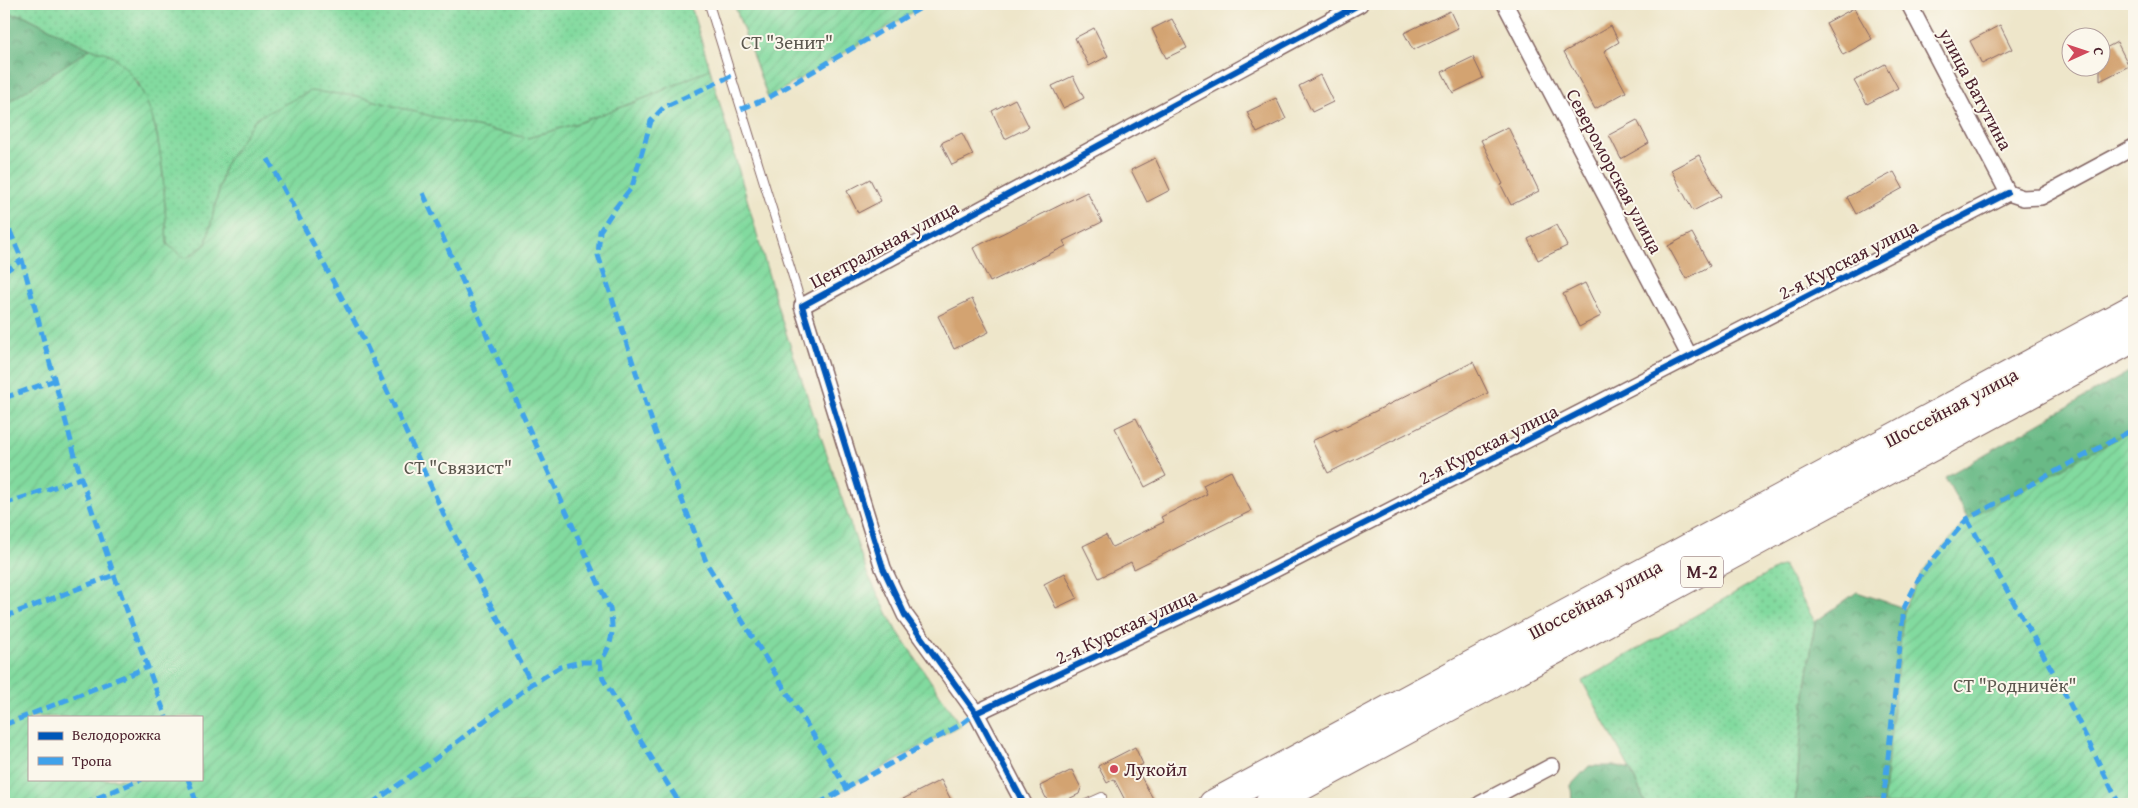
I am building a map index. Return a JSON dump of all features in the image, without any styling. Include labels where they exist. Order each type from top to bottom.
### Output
[{"type":"highway","name":"Шоссейная улица","points":[[1213,804],[2134,308]]},
{"type":"highway","name":"Шоссейная улица","points":[[1269,804],[2134,338]]},
{"type":"street","name":"Центральная улица","points":[[1024,804],[976,713],[905,615],[883,568],[802,306],[1360,4]]},
{"type":"street","name":"Североморская улица","points":[[1505,4],[1690,357]]},
{"type":"street","name":"улица Ватутина","points":[[1909,4],[2008,193]]},
{"type":"street","points":[[2008,193],[2023,198],[2041,197],[2134,147]]},
{"type":"street","name":"2-я Курская улица","points":[[976,713],[1241,587],[2008,193]]},
{"type":"street","points":[[1480,804],[1552,766]]},
{"type":"lane","points":[[709,4],[802,306]]},
{"type":"lane","points":[[1086,804],[1102,797]]},
{"type":"green space","points":[[4,4],[690,4],[710,69],[648,97],[581,122],[528,138],[453,122],[225,165],[206,244],[186,259],[167,244],[163,174],[156,129],[138,82],[110,54],[90,49],[23,15],[4,15]]},
{"type":"green space","name":"СТ \"Зенит\"","points":[[734,4],[927,4],[768,98]]},
{"type":"green space","points":[[4,15],[23,15],[90,49],[4,105]]},
{"type":"green space","name":"СТ \"Связист\"","points":[[90,49],[111,55],[129,72],[142,93],[152,116],[162,168],[167,244],[186,259],[206,244],[225,165],[255,119],[310,91],[357,96],[453,122],[528,138],[581,122],[648,97],[710,69],[780,315],[867,573],[894,626],[960,725],[818,804],[4,804],[4,105]]},
{"type":"green space","points":[[2134,369],[2134,442],[1973,529],[1945,477]]},
{"type":"green space","name":"СТ \"Родничёк\"","points":[[2134,429],[2134,804],[1883,804],[1904,608],[1921,574],[1967,519]]},
{"type":"green space","points":[[1783,565],[1815,622],[1805,696],[1795,804],[1646,804],[1630,769],[1582,681]]},
{"type":"green space","points":[[1857,592],[1904,608],[1883,804],[1795,804],[1805,696],[1815,622]]},
{"type":"green space","points":[[1589,766],[1617,766],[1630,769],[1646,804],[1572,804],[1571,785]]},
{"type":"building","points":[[1854,8],[1872,39],[1843,55],[1826,23]]},
{"type":"building","points":[[1450,11],[1458,28],[1413,50],[1404,33]]},
{"type":"building","points":[[1172,19],[1187,48],[1166,58],[1152,29]]},
{"type":"building","points":[[2000,25],[2012,49],[1982,64],[1970,41]]},
{"type":"building","points":[[1611,26],[1619,42],[1604,51],[1626,92],[1595,109],[1564,52]]},
{"type":"building","points":[[1094,28],[1108,56],[1089,66],[1075,38]]},
{"type":"building","points":[[2117,42],[2129,66],[2110,76],[2110,46]]},
{"type":"building","points":[[1473,57],[1483,78],[1453,93],[1442,72]]},
{"type":"building","points":[[1885,64],[1898,88],[1867,104],[1854,81]]},
{"type":"building","points":[[1320,75],[1333,102],[1312,112],[1299,86]]},
{"type":"building","points":[[1073,76],[1084,98],[1063,108],[1052,86]]},
{"type":"building","points":[[1276,98],[1286,119],[1257,133],[1247,112]]},
{"type":"building","points":[[1015,99],[1029,127],[1005,139],[992,111]]},
{"type":"building","points":[[1637,120],[1649,143],[1621,159],[1609,135]]},
{"type":"building","points":[[1508,127],[1539,191],[1511,205],[1501,185],[1503,184],[1481,140]]},
{"type":"building","points":[[962,133],[973,155],[952,165],[941,143]]},
{"type":"building","points":[[1699,155],[1721,196],[1693,211],[1671,170]]},
{"type":"building","points":[[1155,158],[1170,190],[1147,202],[1131,170]]},
{"type":"building","points":[[1894,172],[1903,188],[1856,214],[1847,197]]},
{"type":"building","points":[[870,179],[881,201],[858,213],[847,191]]},
{"type":"building","points":[[1087,192],[1102,222],[1063,241],[1066,246],[990,282],[973,248]]},
{"type":"building","points":[[1556,225],[1567,246],[1538,260],[1528,239]]},
{"type":"building","points":[[1692,233],[1710,266],[1686,279],[1668,246]]},
{"type":"building","points":[[1585,283],[1601,316],[1579,327],[1563,294]]},
{"type":"building","points":[[972,299],[989,332],[954,349],[938,316]]},
{"type":"building","points":[[1473,362],[1488,393],[1328,473],[1312,441],[1336,429],[1336,431]]},
{"type":"building","points":[[1136,418],[1166,476],[1145,487],[1115,428]]},
{"type":"building","points":[[1231,471],[1251,511],[1134,569],[1131,562],[1099,578],[1083,546],[1106,535],[1112,547],[1164,522],[1161,517],[1207,494],[1203,485]]},
{"type":"building","points":[[1065,573],[1077,598],[1056,608],[1044,584]]},
{"type":"building","points":[[1135,747],[1143,764],[1136,768],[1156,804],[1127,804],[1114,779],[1107,783],[1098,766]]},
{"type":"building","points":[[1072,770],[1081,788],[1079,794],[1058,804],[1049,804],[1040,786]]},
{"type":"building","points":[[941,780],[953,804],[893,804]]},
{"type":"marked path","points":[[741,109],[768,98],[927,4]]},
{"type":"marked path","points":[[731,76],[664,107],[651,121],[632,187],[600,231],[598,255],[655,431],[707,564],[847,789]]},
{"type":"marked path","points":[[268,159],[360,332],[446,519],[532,684]]},
{"type":"marked path","points":[[423,193],[610,609],[612,624],[610,643],[600,662],[603,679],[680,804]]},
{"type":"marked path","points":[[4,217],[22,260],[81,478],[166,716]]},
{"type":"marked path","points":[[4,272],[22,260]]},
{"type":"marked path","points":[[4,398],[55,380]]},
{"type":"marked path","points":[[1883,804],[1904,608],[1921,574],[1967,519],[2134,429]]},
{"type":"marked path","points":[[4,504],[81,478]]},
{"type":"marked path","points":[[1967,519],[2062,688],[2119,804]]},
{"type":"marked path","points":[[4,617],[114,575]]},
{"type":"marked path","points":[[371,804],[435,759],[532,684],[560,667],[581,662],[600,662]]},
{"type":"marked path","points":[[4,725],[148,667]]},
{"type":"marked path","points":[[818,804],[960,725],[976,713]]},
{"type":"marked path","points":[[83,804],[140,780]]},
{"type":"marked path","points":[[188,780],[197,804]]},
{"type":"cycle path","points":[[1024,804],[976,713],[905,615],[883,568],[802,306],[1360,4]]},
{"type":"cycle path","points":[[976,713],[1241,587],[2008,193]]},
{"type":"place","name":"Лукойл","points":[[1114,769]]}]
